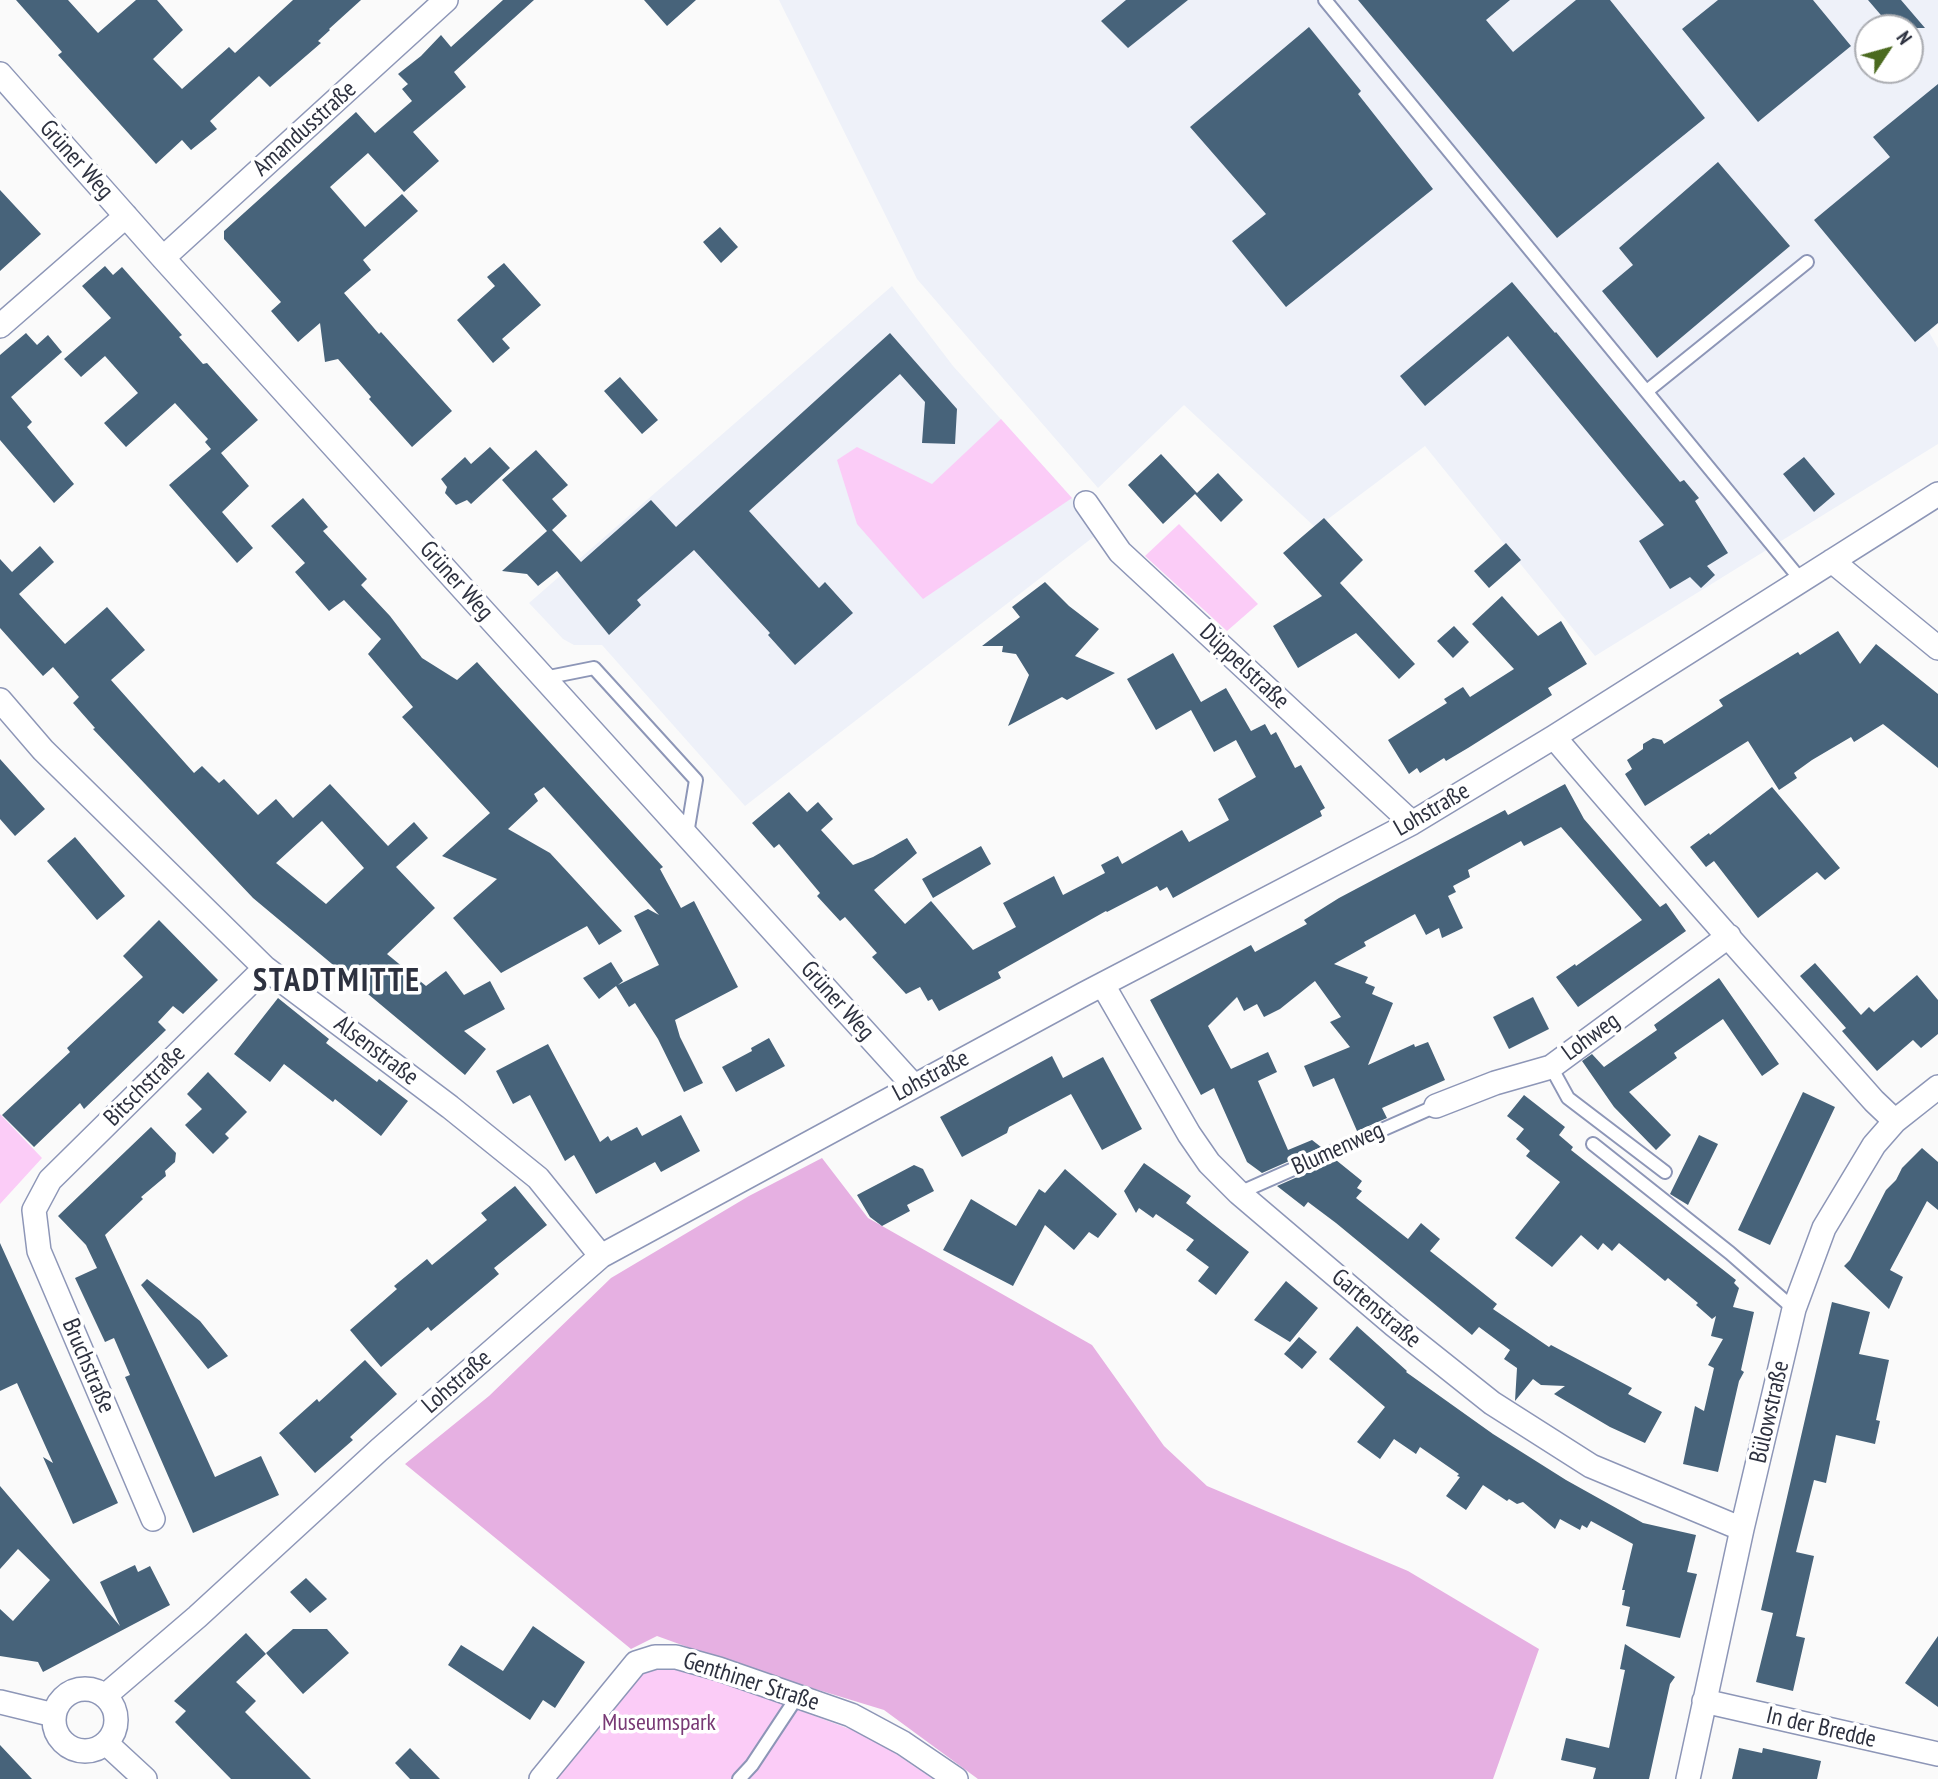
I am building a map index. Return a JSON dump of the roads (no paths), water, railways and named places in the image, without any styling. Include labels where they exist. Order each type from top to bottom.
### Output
[{"type":"street","name":"Amandusstraße","points":[[163,258],[433,5]]},
{"type":"street","name":"Grüner Weg","points":[[0,74],[163,258],[914,1086]]},
{"type":"street","points":[[0,326],[126,216]]},
{"type":"street","name":"Lohstraße","points":[[106,1695],[197,1617],[379,1450],[601,1256],[1103,985],[1412,824],[1938,495]]},
{"type":"street","name":"Düppelstraße","points":[[1086,503],[1120,552],[1412,824]]},
{"type":"street","points":[[1832,561],[1938,648]]},
{"type":"street","name":"Alsenstraße","points":[[0,700],[43,750],[265,968],[450,1107],[538,1178],[601,1256]]},
{"type":"street","points":[[1554,737],[1653,854],[1874,1101],[1895,1121]]},
{"type":"street","name":"Lohweg","points":[[1436,1106],[1495,1083],[1551,1067],[1729,936]]},
{"type":"street","name":"Bitschstraße","points":[[34,1210],[50,1180],[265,968]]},
{"type":"street","name":"Gartenstraße","points":[[1103,985],[1189,1134],[1209,1163],[1239,1193],[1394,1325],[1492,1404],[1591,1466],[1742,1529]]},
{"type":"street","name":"Bülowstraße","points":[[1688,1779],[1703,1701],[1794,1309],[1824,1228],[1874,1145],[1895,1121],[1938,1087]]},
{"type":"street","name":"Bruchstraße","points":[[34,1210],[39,1251],[153,1519]]},
{"type":"street","name":"Genthiner Straße","points":[[541,1779],[636,1663],[655,1657],[676,1657],[719,1669],[851,1716],[903,1743],[956,1779]]},
{"type":"street","points":[[80,1688],[94,1689],[106,1695],[114,1706],[117,1719],[114,1732],[106,1743],[95,1749],[82,1751],[70,1747],[61,1739],[55,1728],[54,1716],[58,1703],[68,1693],[80,1688]]},
{"type":"street","name":"In der Bredde","points":[[1703,1701],[1938,1755]]},
{"type":"street","points":[[0,1702],[54,1716]]},
{"type":"street","points":[[106,1743],[145,1779]]},
{"type":"lane","points":[[1325,0],[1801,580]]},
{"type":"lane","points":[[1647,391],[1807,262]]},
{"type":"lane","points":[[544,678],[594,668],[696,780],[687,834]]},
{"type":"lane","points":[[1551,1067],[1568,1098],[1665,1172]]},
{"type":"lane","name":"Blumenweg","points":[[1239,1193],[1436,1106]]},
{"type":"lane","points":[[1592,1143],[1730,1253],[1794,1309]]},
{"type":"lane","points":[[739,1779],[752,1765],[797,1697]]},
{"type":"district","name":"STADTMITTE","points":[[337,982]]},
{"type":"park label","name":"Museumspark","points":[[659,1723]]}]
